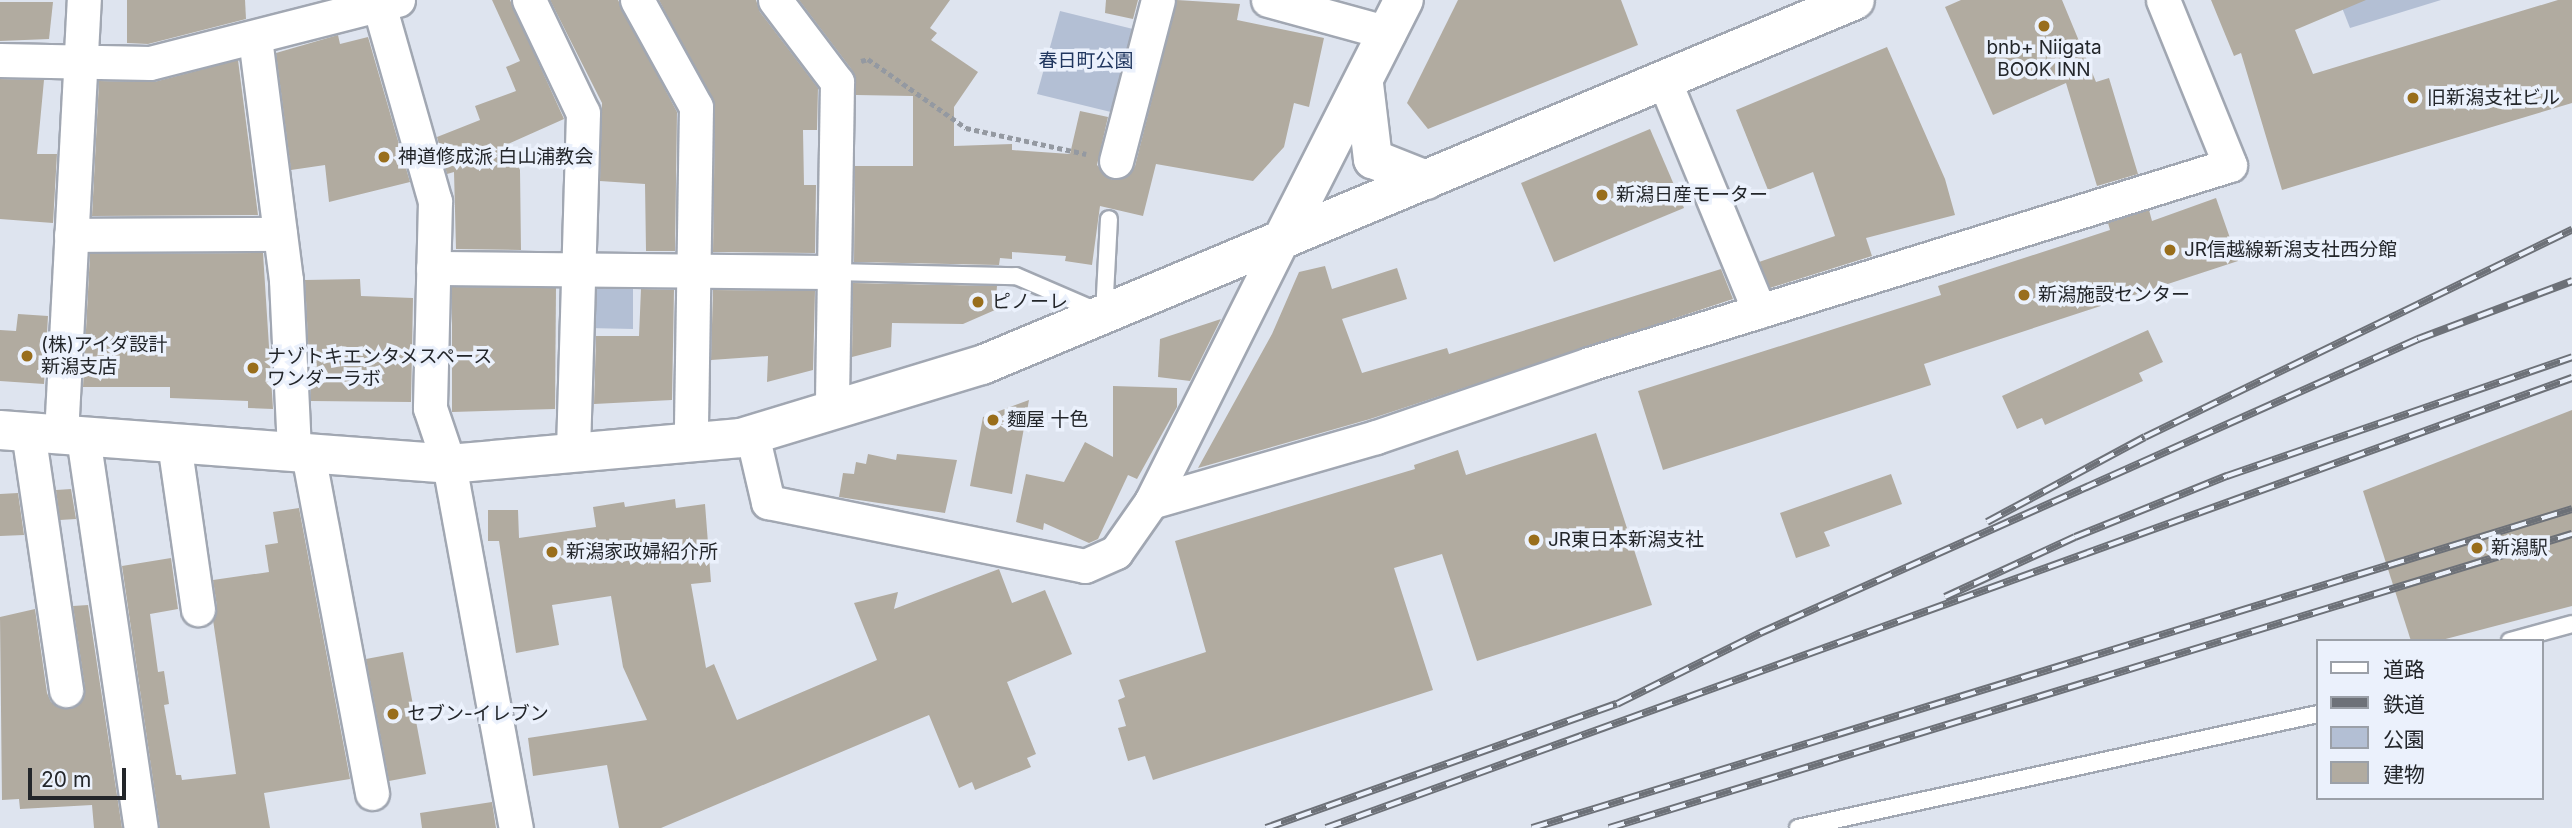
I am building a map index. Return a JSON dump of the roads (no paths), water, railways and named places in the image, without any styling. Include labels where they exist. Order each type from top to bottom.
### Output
[{"type":"street","points":[[66,690],[43,433],[71,235],[84,0]]},
{"type":"street","points":[[529,0],[583,113],[573,453]]},
{"type":"street","points":[[637,0],[696,107],[691,442]]},
{"type":"street","points":[[775,0],[837,82],[832,410]]},
{"type":"street","points":[[1116,161],[1158,0]]},
{"type":"street","points":[[752,434],[768,502],[1085,566],[1116,552],[1150,502],[1364,84],[1396,16],[1268,0]]},
{"type":"street","points":[[43,433],[449,464],[752,434],[982,365],[1854,0]]},
{"type":"street","points":[[1150,502],[1376,437],[1759,311],[2230,165],[2163,0]]},
{"type":"street","points":[[0,60],[150,63],[388,2],[435,201],[430,408],[449,464],[516,828]]},
{"type":"street","points":[[255,38],[280,234],[301,453],[372,793]]},
{"type":"street","points":[[1664,80],[1759,311]]},
{"type":"street","points":[[1364,84],[1373,159],[1426,180]]},
{"type":"street","points":[[71,235],[280,234]]},
{"type":"street","points":[[433,268],[834,272]]},
{"type":"street","points":[[43,433],[141,828]]},
{"type":"street","points":[[174,443],[198,609]]},
{"type":"lane","points":[[834,272],[1016,276],[1104,314],[1109,219]]},
{"type":"lane","points":[[2518,639],[2572,624]]},
{"type":"lane","points":[[1798,828],[2316,714]]},
{"type":"railway","points":[[1987,522],[2145,437],[2572,230]]},
{"type":"railway","points":[[1266,828],[1617,704],[1760,633],[2418,339],[2572,281]]},
{"type":"railway","points":[[1945,597],[2075,537],[2227,476],[2572,357]]},
{"type":"railway","points":[[1326,828],[2572,378]]},
{"type":"railway","points":[[1532,828],[2572,509]]},
{"type":"railway","points":[[1609,828],[2572,534]]},
{"type":"place","name":"bnb+ Niigata BOOK INN","points":[[2044,26]]},
{"type":"place","name":"旧新潟支社ビル","points":[[2413,98]]},
{"type":"place","name":"神道修成派 白山浦教会","points":[[384,157]]},
{"type":"place","name":"新潟日産モーター","points":[[1602,195]]},
{"type":"place","name":"JR信越線新潟支社西分館","points":[[2170,250]]},
{"type":"place","name":"新潟施設センター","points":[[2024,295]]},
{"type":"place","name":"ピノーレ","points":[[978,302]]},
{"type":"place","name":"(株)アイダ設計 新潟支店","points":[[27,356]]},
{"type":"place","name":"ナゾトキエンタメスペース ワンダーラボ","points":[[253,368]]},
{"type":"place","name":"麵屋 十色","points":[[993,420]]},
{"type":"place","name":"JR東日本新潟支社","points":[[1534,540]]},
{"type":"place","name":"新潟駅","points":[[2477,548]]},
{"type":"place","name":"新潟家政婦紹介所","points":[[552,552]]},
{"type":"place","name":"セブン-イレブン","points":[[393,714]]},
{"type":"park label","name":"春日町公園","points":[[1086,61]]}]
